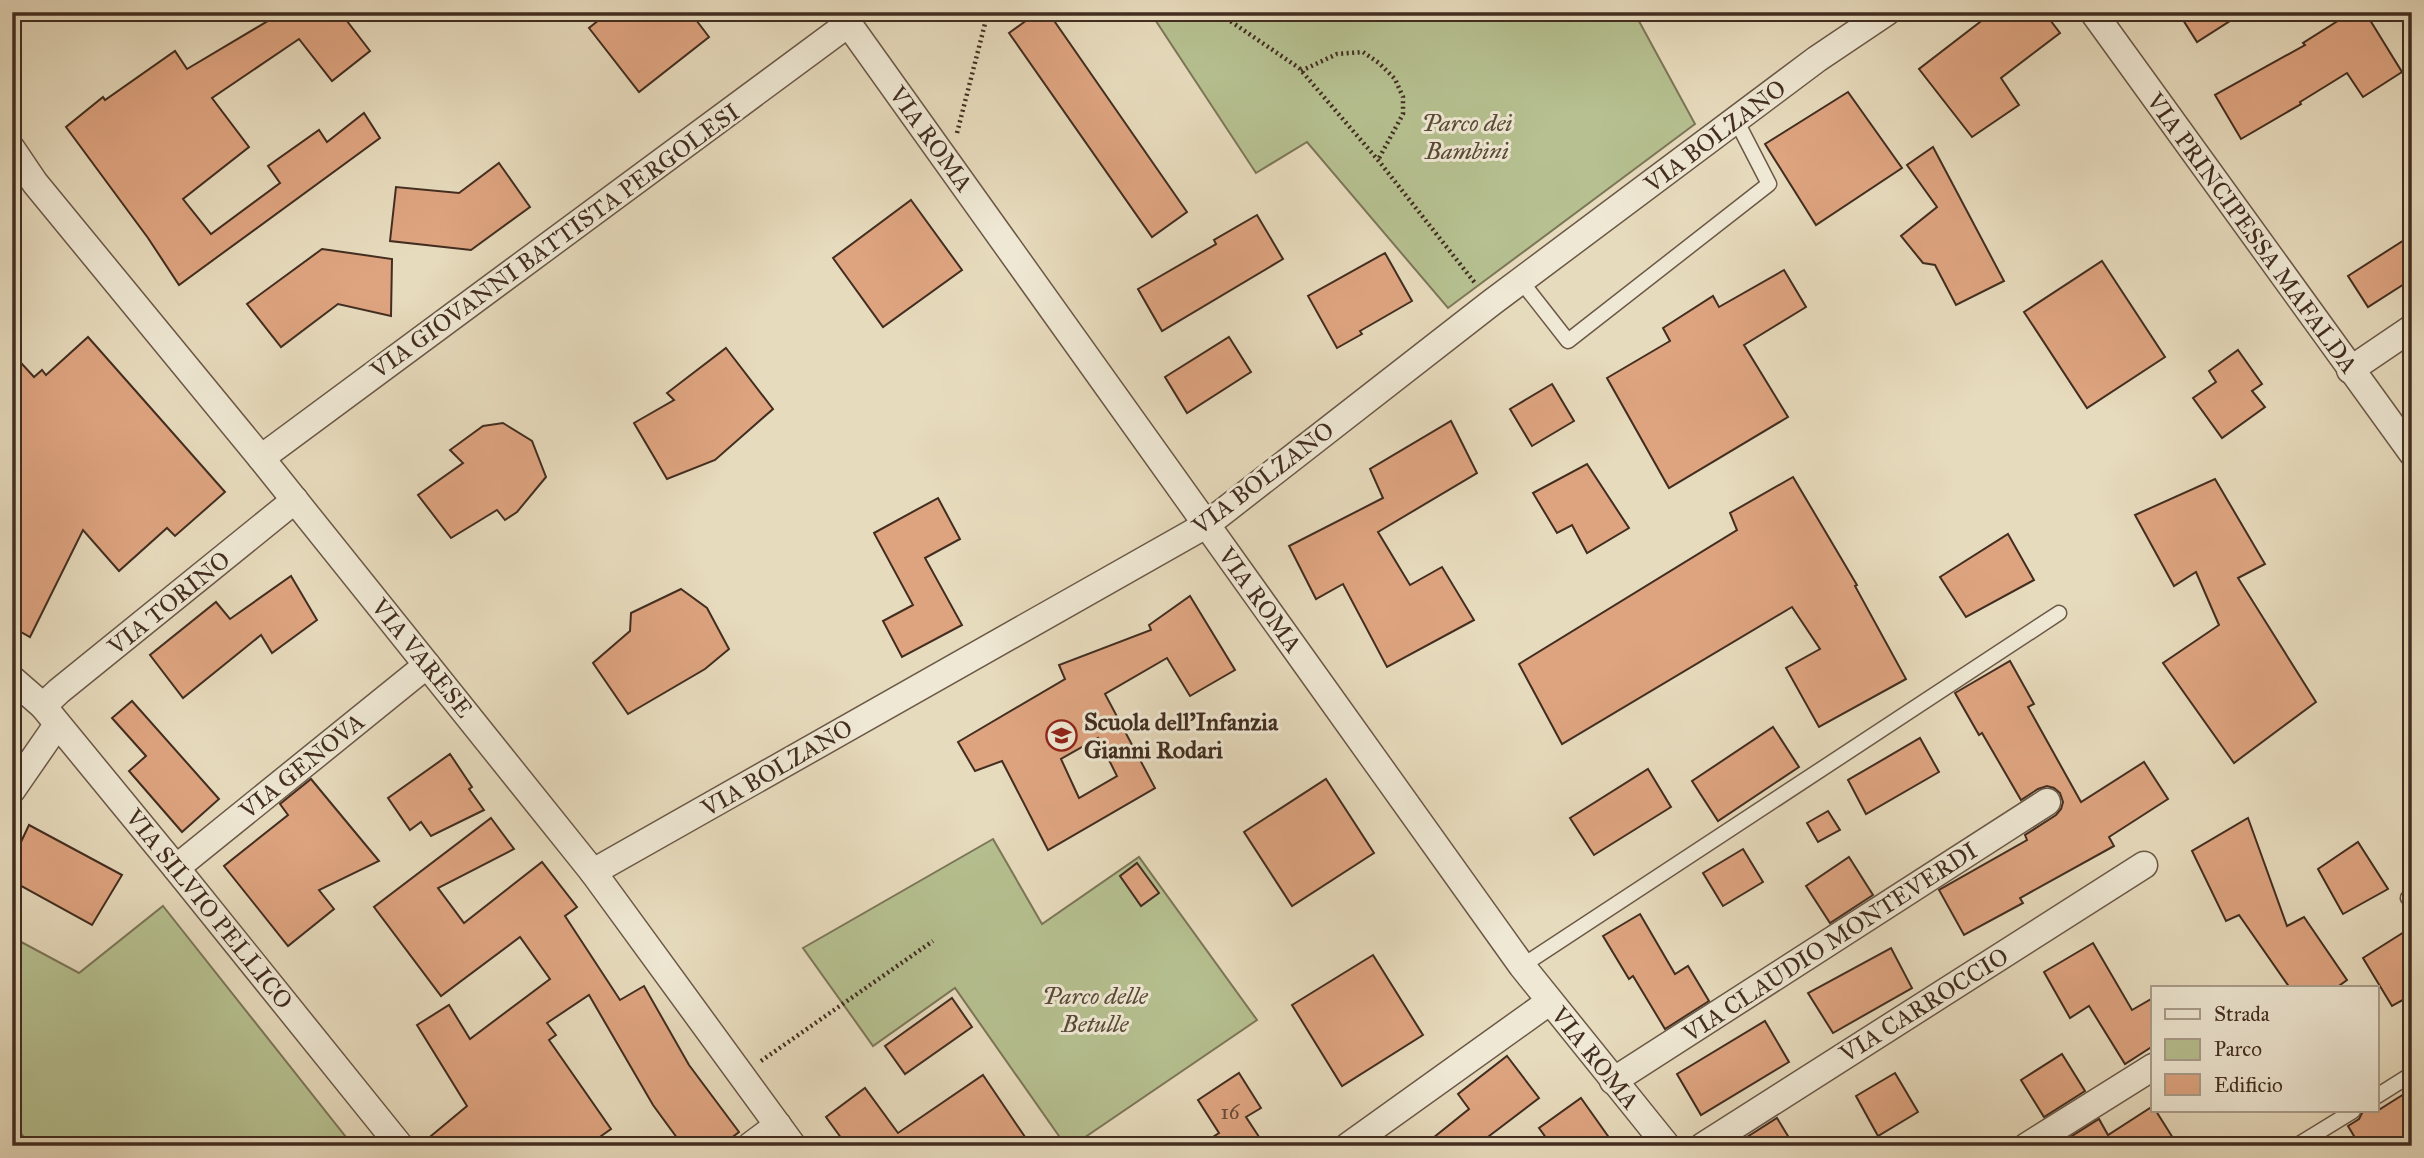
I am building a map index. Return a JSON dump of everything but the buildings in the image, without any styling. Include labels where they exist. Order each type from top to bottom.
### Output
[{"type":"street","name":"VIA BOLZANO","points":[[593,872],[1206,525],[1491,303],[1736,120],[1887,12]]},
{"type":"street","name":"VIA PRINCIPESSA MAFALDA","points":[[2093,12],[2412,453]]},
{"type":"street","name":"VIA ROMA","points":[[844,18],[1522,966],[1667,1146]]},
{"type":"street","name":"VIA GIOVANNI BATTISTA PERGOLESI","points":[[261,458],[844,18]]},
{"type":"street","points":[[12,149],[35,183]]},
{"type":"street","points":[[12,168],[35,183]]},
{"type":"street","name":"VIA VARESE","points":[[35,183],[261,458],[593,872],[786,1135]]},
{"type":"street","points":[[2350,370],[2412,328]]},
{"type":"street","name":"VIA TORINO","points":[[12,790],[50,715],[59,691],[295,500]]},
{"type":"street","name":"VIA GENOVA","points":[[176,867],[427,665]]},
{"type":"street","name":"VIA SILVIO PELLICO","points":[[12,678],[50,715],[400,1146]]},
{"type":"street","name":"VIA CLAUDIO MONTEVERDI","points":[[1613,1081],[2048,802]]},
{"type":"street","name":"VIA CARROCCIO","points":[[1703,1146],[2144,865]]},
{"type":"street","points":[[1348,1146],[1549,1002]]},
{"type":"street","points":[[2027,1146],[2151,1068]]},
{"type":"street","points":[[750,1146],[786,1135]]},
{"type":"lane","points":[[1521,281],[1568,341],[1769,184],[1736,120]]},
{"type":"lane","points":[[1522,966],[2059,613]]},
{"type":"lane","points":[[2378,1095],[2412,1074]]},
{"type":"lane","points":[[2296,1146],[2351,1112]]},
{"type":"path","points":[[949,163],[988,12]]},
{"type":"path","points":[[1217,12],[1301,71],[1378,160],[1491,303]]},
{"type":"path","points":[[1301,71],[1337,54],[1363,52],[1380,63],[1395,79],[1404,97],[1402,114],[1378,160]]},
{"type":"path","points":[[741,1075],[933,941]]},
{"type":"green space","name":"Parco dei Bambini","points":[[1150,12],[1634,12],[1695,124],[1448,308],[1307,142],[1256,173]]},
{"type":"green space","name":"Parco delle Betulle","points":[[993,839],[1042,924],[1139,857],[1257,1020],[1072,1146],[1066,1146],[955,988],[873,1046],[803,948]]},
{"type":"green space","points":[[163,906],[353,1146],[31,1146],[12,1122],[12,937],[79,973]]},
{"type":"place","name":"Scuola dell'Infanzia Gianni Rodari","points":[[1061,736]]}]
